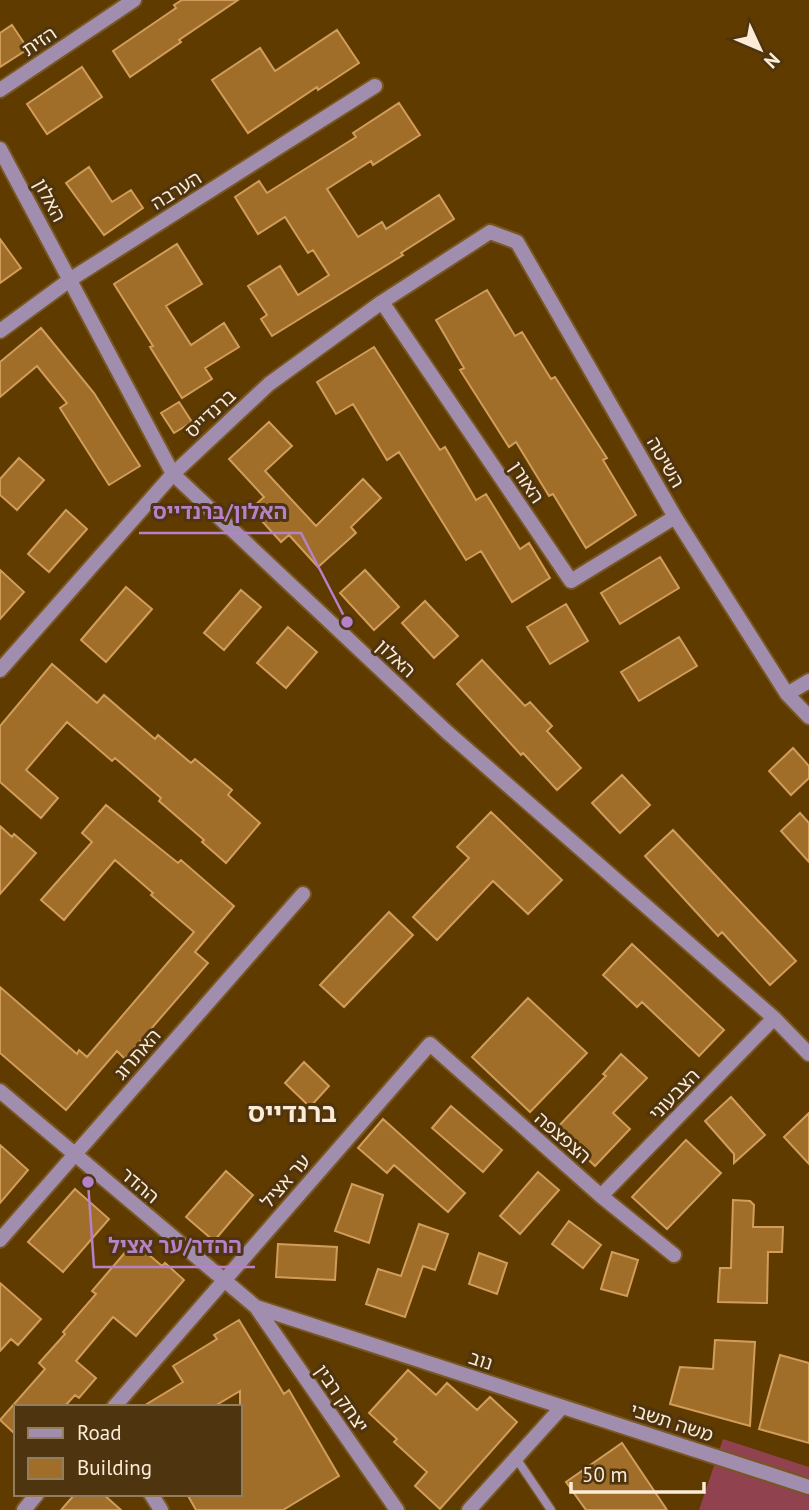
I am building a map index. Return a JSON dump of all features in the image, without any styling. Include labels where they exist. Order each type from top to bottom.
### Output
[{"type":"street","name":"הזית","points":[[0,90],[134,0]]},
{"type":"street","name":"הערבה","points":[[0,331],[71,279],[375,86]]},
{"type":"street","name":"האלון","points":[[0,149],[173,474],[447,732],[774,1018],[809,1054]]},
{"type":"street","name":"ברנדייס","points":[[0,670],[173,474],[269,384],[382,302],[489,232]]},
{"type":"street","name":"השיטה","points":[[489,232],[517,242],[676,517],[787,694],[809,717]]},
{"type":"street","name":"האורן","points":[[382,302],[571,581],[676,517]]},
{"type":"street","points":[[787,694],[809,681]]},
{"type":"street","name":"האתרוג","points":[[0,1240],[303,894]]},
{"type":"street","name":"הצבעוני","points":[[601,1196],[774,1018]]},
{"type":"street","name":"הצפצפה","points":[[430,1044],[601,1196],[674,1255]]},
{"type":"street","name":"ער אציל","points":[[116,1405],[430,1044]]},
{"type":"street","name":"ההדר","points":[[0,1091],[256,1307]]},
{"type":"street","name":"נוב","points":[[256,1307],[562,1407]]},
{"type":"street","name":"יצחק רבין","points":[[256,1307],[397,1510]]},
{"type":"street","points":[[469,1510],[562,1407]]},
{"type":"street","name":"משה תשבי","points":[[562,1407],[809,1487]]},
{"type":"street","points":[[24,1510],[35,1496]]},
{"type":"lane","points":[[516,1458],[551,1510]]},
{"type":"shaded area","points":[[723,1439],[809,1467],[809,1510],[699,1510]]},
{"type":"building","points":[[182,0],[238,0],[130,77],[113,51],[176,8],[174,5]]},
{"type":"building","points":[[12,25],[28,49],[0,67],[0,33]]},
{"type":"building","points":[[337,30],[359,63],[318,90],[317,87],[248,133],[212,80],[260,48],[275,71]]},
{"type":"building","points":[[82,67],[102,97],[47,134],[27,104]]},
{"type":"building","points":[[399,103],[420,135],[373,165],[371,161],[327,189],[358,237],[382,222],[386,229],[439,195],[454,219],[401,253],[403,255],[272,336],[261,319],[267,315],[248,286],[280,266],[298,295],[329,275],[313,250],[308,253],[285,217],[258,234],[235,197],[259,181],[267,193],[356,137],[353,133]]},
{"type":"building","points":[[89,167],[112,202],[131,190],[143,208],[104,235],[66,183]]},
{"type":"building","points":[[0,239],[21,268],[0,283]]},
{"type":"building","points":[[177,244],[202,284],[166,306],[191,345],[224,323],[239,347],[205,368],[212,379],[182,398],[114,284]]},
{"type":"building","points":[[487,290],[515,336],[522,332],[551,379],[555,377],[607,458],[603,460],[636,515],[586,548],[553,494],[549,496],[516,442],[509,447],[460,370],[464,368],[436,320]]},
{"type":"building","points":[[41,328],[94,393],[140,466],[109,485],[60,408],[67,403],[37,366],[0,397],[0,362]]},
{"type":"building","points":[[374,347],[440,450],[445,447],[476,500],[486,494],[520,549],[529,543],[550,578],[512,602],[481,551],[466,560],[399,452],[387,460],[353,404],[336,414],[317,382]]},
{"type":"building","points":[[179,402],[192,422],[174,433],[161,413]]},
{"type":"building","points":[[269,422],[292,446],[265,471],[316,526],[363,479],[381,498],[351,527],[356,533],[318,567],[289,535],[281,542],[251,509],[264,497],[229,459]]},
{"type":"building","points":[[19,458],[44,480],[17,510],[0,495],[0,479]]},
{"type":"building","points":[[66,510],[87,529],[49,572],[28,554]]},
{"type":"building","points":[[660,557],[679,588],[620,624],[601,593]]},
{"type":"building","points":[[0,570],[24,592],[0,619]]},
{"type":"building","points":[[365,570],[399,607],[374,630],[340,593]]},
{"type":"building","points":[[126,587],[152,609],[106,662],[81,640]]},
{"type":"building","points":[[241,590],[261,607],[224,650],[204,633]]},
{"type":"building","points":[[425,601],[458,636],[434,658],[402,623]]},
{"type":"building","points":[[566,604],[588,641],[550,664],[527,627]]},
{"type":"building","points":[[288,627],[317,652],[286,688],[257,663]]},
{"type":"building","points":[[679,637],[697,666],[639,701],[621,672]]},
{"type":"building","points":[[482,660],[525,706],[530,702],[552,726],[547,731],[581,768],[557,790],[523,753],[521,755],[457,684]]},
{"type":"building","points":[[52,664],[97,703],[104,695],[155,739],[158,735],[191,763],[195,759],[232,790],[228,795],[260,823],[226,863],[159,801],[161,798],[115,758],[112,761],[67,722],[26,770],[58,798],[41,818],[0,782],[0,726]]},
{"type":"building","points":[[793,748],[809,766],[809,778],[791,795],[769,771]]},
{"type":"building","points":[[622,775],[650,805],[620,833],[592,803]]},
{"type":"building","points":[[106,805],[178,863],[181,860],[234,906],[195,952],[208,963],[125,1059],[117,1051],[66,1110],[0,1053],[0,987],[77,1054],[79,1050],[87,1057],[194,932],[115,860],[64,920],[41,900],[92,842],[82,833]]},
{"type":"building","points":[[491,812],[562,880],[528,914],[493,881],[437,940],[413,917],[469,858],[457,847]]},
{"type":"building","points":[[800,813],[809,823],[809,862],[781,831]]},
{"type":"building","points":[[0,826],[36,853],[0,894]]},
{"type":"building","points":[[673,830],[796,961],[770,985],[722,932],[718,936],[645,856]]},
{"type":"building","points":[[389,912],[413,935],[344,1007],[320,985]]},
{"type":"building","points":[[632,944],[724,1030],[699,1056],[642,1002],[637,1007],[603,975]]},
{"type":"building","points":[[528,998],[587,1053],[530,1112],[472,1057]]},
{"type":"building","points":[[621,1054],[647,1078],[613,1113],[630,1129],[595,1166],[556,1129],[606,1076],[603,1074]]},
{"type":"building","points":[[304,1062],[329,1086],[310,1107],[285,1083]]},
{"type":"building","points":[[731,1097],[765,1135],[734,1163],[734,1154],[705,1121]]},
{"type":"building","points":[[451,1106],[502,1150],[483,1172],[432,1128]]},
{"type":"building","points":[[809,1113],[809,1164],[784,1137]]},
{"type":"building","points":[[383,1119],[465,1193],[448,1212],[394,1165],[387,1173],[358,1148]]},
{"type":"building","points":[[686,1140],[721,1173],[667,1229],[632,1197]]},
{"type":"building","points":[[0,1145],[28,1170],[0,1203]]},
{"type":"building","points":[[226,1171],[253,1195],[214,1241],[186,1217]]},
{"type":"building","points":[[538,1172],[559,1190],[520,1234],[500,1216]]},
{"type":"building","points":[[352,1184],[383,1195],[369,1243],[335,1231]]},
{"type":"building","points":[[75,1189],[109,1219],[63,1272],[28,1242]]},
{"type":"building","points":[[733,1200],[750,1201],[754,1205],[753,1227],[783,1227],[782,1252],[768,1252],[767,1303],[718,1302],[720,1268],[731,1268]]},
{"type":"building","points":[[569,1221],[601,1245],[583,1268],[552,1244]]},
{"type":"building","points":[[419,1224],[448,1234],[435,1270],[423,1266],[405,1317],[366,1304],[378,1269],[401,1276]]},
{"type":"building","points":[[134,1242],[162,1266],[165,1263],[184,1280],[136,1336],[113,1317],[76,1361],[96,1378],[79,1398],[75,1395],[66,1405],[14,1405],[14,1433],[0,1420],[45,1369],[39,1363],[96,1294],[92,1291]]},
{"type":"building","points":[[278,1244],[337,1247],[335,1280],[276,1277]]},
{"type":"building","points":[[612,1252],[638,1260],[627,1296],[601,1289]]},
{"type":"building","points":[[479,1253],[507,1263],[497,1294],[469,1284]]},
{"type":"building","points":[[0,1283],[41,1319],[18,1345],[11,1339],[0,1351]]},
{"type":"building","points":[[239,1320],[284,1394],[289,1390],[339,1476],[283,1510],[196,1510],[188,1496],[242,1496],[240,1391],[216,1405],[145,1405],[183,1382],[173,1366],[217,1339],[214,1335]]},
{"type":"building","points":[[715,1340],[755,1342],[750,1426],[670,1404],[680,1367],[713,1369]]},
{"type":"building","points":[[780,1355],[809,1363],[809,1443],[759,1429]]},
{"type":"building","points":[[408,1370],[436,1395],[447,1383],[477,1410],[490,1397],[517,1422],[440,1509],[415,1486],[427,1472],[394,1442],[397,1439],[369,1413]]},
{"type":"building","points":[[622,1443],[667,1510],[586,1510],[566,1482]]},
{"type":"building","points":[[73,1496],[105,1496],[121,1510],[61,1510]]},
{"type":"place","name":"האלון/ברנדייס","points":[[347,622]]},
{"type":"place","name":"ההדר/ער אציל","points":[[88,1182]]},
{"type":"district","name":"ברנדייס","points":[[292,1113]]}]
